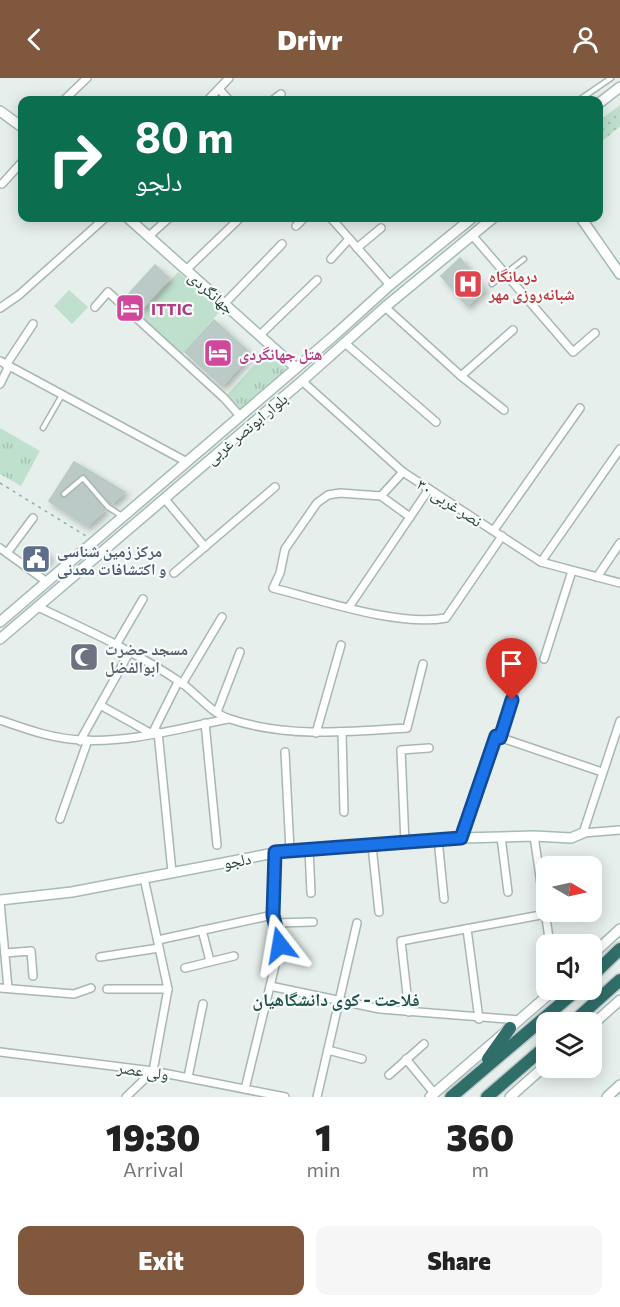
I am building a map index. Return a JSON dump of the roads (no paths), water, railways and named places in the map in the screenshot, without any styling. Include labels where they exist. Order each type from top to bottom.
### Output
[{"type":"highway","points":[[602,966],[620,949]]},
{"type":"highway","points":[[584,1012],[620,980]]},
{"type":"highway","points":[[450,1097],[565,1000]]},
{"type":"highway","points":[[479,1073],[514,1024]]},
{"type":"highway","points":[[487,1097],[536,1055]]},
{"type":"main road","points":[[603,100],[620,87]]},
{"type":"main road","points":[[0,111],[18,124]]},
{"type":"main road","name":"جهانگردی","points":[[133,222],[296,368]]},
{"type":"main road","name":"بلوار ابونصر غربی","points":[[0,622],[466,222]]},
{"type":"main road","name":"بلوار ابونصر غربی","points":[[0,639],[345,344],[385,307],[488,222]]},
{"type":"main road","points":[[584,222],[620,274]]},
{"type":"main road","name":"دلجو","points":[[0,901],[72,892],[290,850],[461,838],[534,836],[572,838],[583,833]]},
{"type":"main road","points":[[602,946],[620,929]]},
{"type":"main road","points":[[432,1095],[542,1000]]},
{"type":"main road","points":[[602,1016],[620,1000]]},
{"type":"main road","points":[[510,1097],[536,1074]]},
{"type":"main road","points":[[607,1097],[620,1085]]},
{"type":"street","points":[[67,96],[87,78]]},
{"type":"street","points":[[212,96],[229,78]]},
{"type":"street","points":[[219,89],[225,96]]},
{"type":"street","points":[[2,184],[18,166]]},
{"type":"street","points":[[0,308],[19,295],[101,222]]},
{"type":"street","points":[[149,236],[165,222]]},
{"type":"street","points":[[187,270],[236,222]]},
{"type":"street","points":[[296,226],[300,222]]},
{"type":"street","points":[[335,222],[390,285]]},
{"type":"street","points":[[357,248],[381,228]]},
{"type":"street","points":[[472,235],[573,352],[595,333]]},
{"type":"street","points":[[331,259],[350,239]]},
{"type":"street","points":[[225,303],[282,244]]},
{"type":"street","points":[[260,335],[318,280]]},
{"type":"street","points":[[95,307],[108,292],[215,390],[240,416]]},
{"type":"street","points":[[385,307],[461,376],[504,410]]},
{"type":"street","points":[[0,384],[5,364],[33,324]]},
{"type":"street","points":[[461,376],[513,330]]},
{"type":"street","points":[[345,344],[436,422]]},
{"type":"street","points":[[5,364],[187,462]]},
{"type":"street","name":"نصر غربی ۳۰","points":[[302,381],[403,472],[541,562],[620,583]]},
{"type":"street","points":[[494,530],[580,408]]},
{"type":"street","points":[[541,562],[620,449]]},
{"type":"street","points":[[381,496],[403,472]]},
{"type":"street","points":[[174,573],[275,487]]},
{"type":"street","points":[[349,607],[429,489]]},
{"type":"street","points":[[410,517],[381,496],[340,493],[328,495],[316,503],[285,549],[280,573],[273,588],[391,617],[431,620],[446,618],[502,536]]},
{"type":"street","points":[[164,498],[205,547]]},
{"type":"street","points":[[7,553],[33,518]]},
{"type":"street","points":[[597,577],[620,543]]},
{"type":"street","points":[[0,548],[46,582]]},
{"type":"street","points":[[544,659],[573,571]]},
{"type":"street","points":[[116,645],[143,599]]},
{"type":"street","points":[[38,606],[116,645],[180,683],[228,719],[275,729],[316,733],[407,728],[423,664]]},
{"type":"street","points":[[172,872],[155,733],[180,683],[222,617]]},
{"type":"street","points":[[316,733],[341,645]]},
{"type":"street","points":[[217,712],[240,652]]},
{"type":"street","points":[[60,819],[84,740],[100,705],[129,653]]},
{"type":"street","points":[[461,838],[518,681]]},
{"type":"street","points":[[100,705],[155,733]]},
{"type":"street","points":[[0,720],[44,735],[84,740],[129,739],[228,719]]},
{"type":"street","points":[[620,721],[583,833],[620,830]]},
{"type":"street","points":[[205,723],[217,845]]},
{"type":"street","points":[[342,732],[344,812]]},
{"type":"street","points":[[498,737],[602,772]]},
{"type":"street","points":[[405,843],[401,750],[429,748]]},
{"type":"street","points":[[285,752],[290,850]]},
{"type":"street","points":[[534,836],[537,856]]},
{"type":"street","points":[[501,837],[508,892]]},
{"type":"street","points":[[438,839],[444,899]]},
{"type":"street","points":[[372,846],[379,912]]},
{"type":"street","points":[[309,849],[311,893]]},
{"type":"street","points":[[245,1089],[280,945],[273,915],[275,852]]},
{"type":"street","points":[[126,1097],[153,1071],[168,989],[144,878]]},
{"type":"street","points":[[0,901],[5,953],[4,988],[74,994],[90,988]]},
{"type":"street","points":[[100,957],[158,944],[202,930],[273,915]]},
{"type":"street","points":[[409,1012],[401,941],[536,916]]},
{"type":"street","points":[[275,923],[313,922]]},
{"type":"street","points":[[317,1097],[357,923]]},
{"type":"street","points":[[467,929],[479,1018]]},
{"type":"street","points":[[202,930],[210,962]]},
{"type":"street","points":[[5,953],[31,951],[33,976]]},
{"type":"street","points":[[185,968],[234,956]]},
{"type":"street","points":[[270,986],[380,1009],[479,1018],[514,1024]]},
{"type":"street","points":[[107,989],[168,989]]},
{"type":"street","points":[[188,1077],[203,1004]]},
{"type":"street","points":[[389,1075],[424,1044]]},
{"type":"street","points":[[328,1050],[362,1059]]},
{"type":"street","name":"ولی عصر","points":[[0,1052],[153,1071],[285,1097]]},
{"type":"street","points":[[406,1059],[432,1095]]},
{"type":"lane","points":[[585,96],[611,78]]},
{"type":"lane","points":[[492,284],[524,259]]},
{"type":"lane","points":[[43,428],[62,395]]},
{"type":"lane","points":[[64,494],[83,478],[108,507],[123,517]]},
{"type":"place","name":"درمانگاه شبانه‌روزی مهر","points":[[468,284]]},
{"type":"place","name":"ITTIC","points":[[130,308]]},
{"type":"place","name":"هتل جهانگردی","points":[[218,353]]},
{"type":"place","name":"مرکز زمین شناسی و اکتشافات معدنی","points":[[36,559]]},
{"type":"place","name":"مسجد حضرت ابوالفضل","points":[[84,657]]},
{"type":"district","name":"فلاحت - کوی دانشگاهیان","points":[[336,999]]}]
